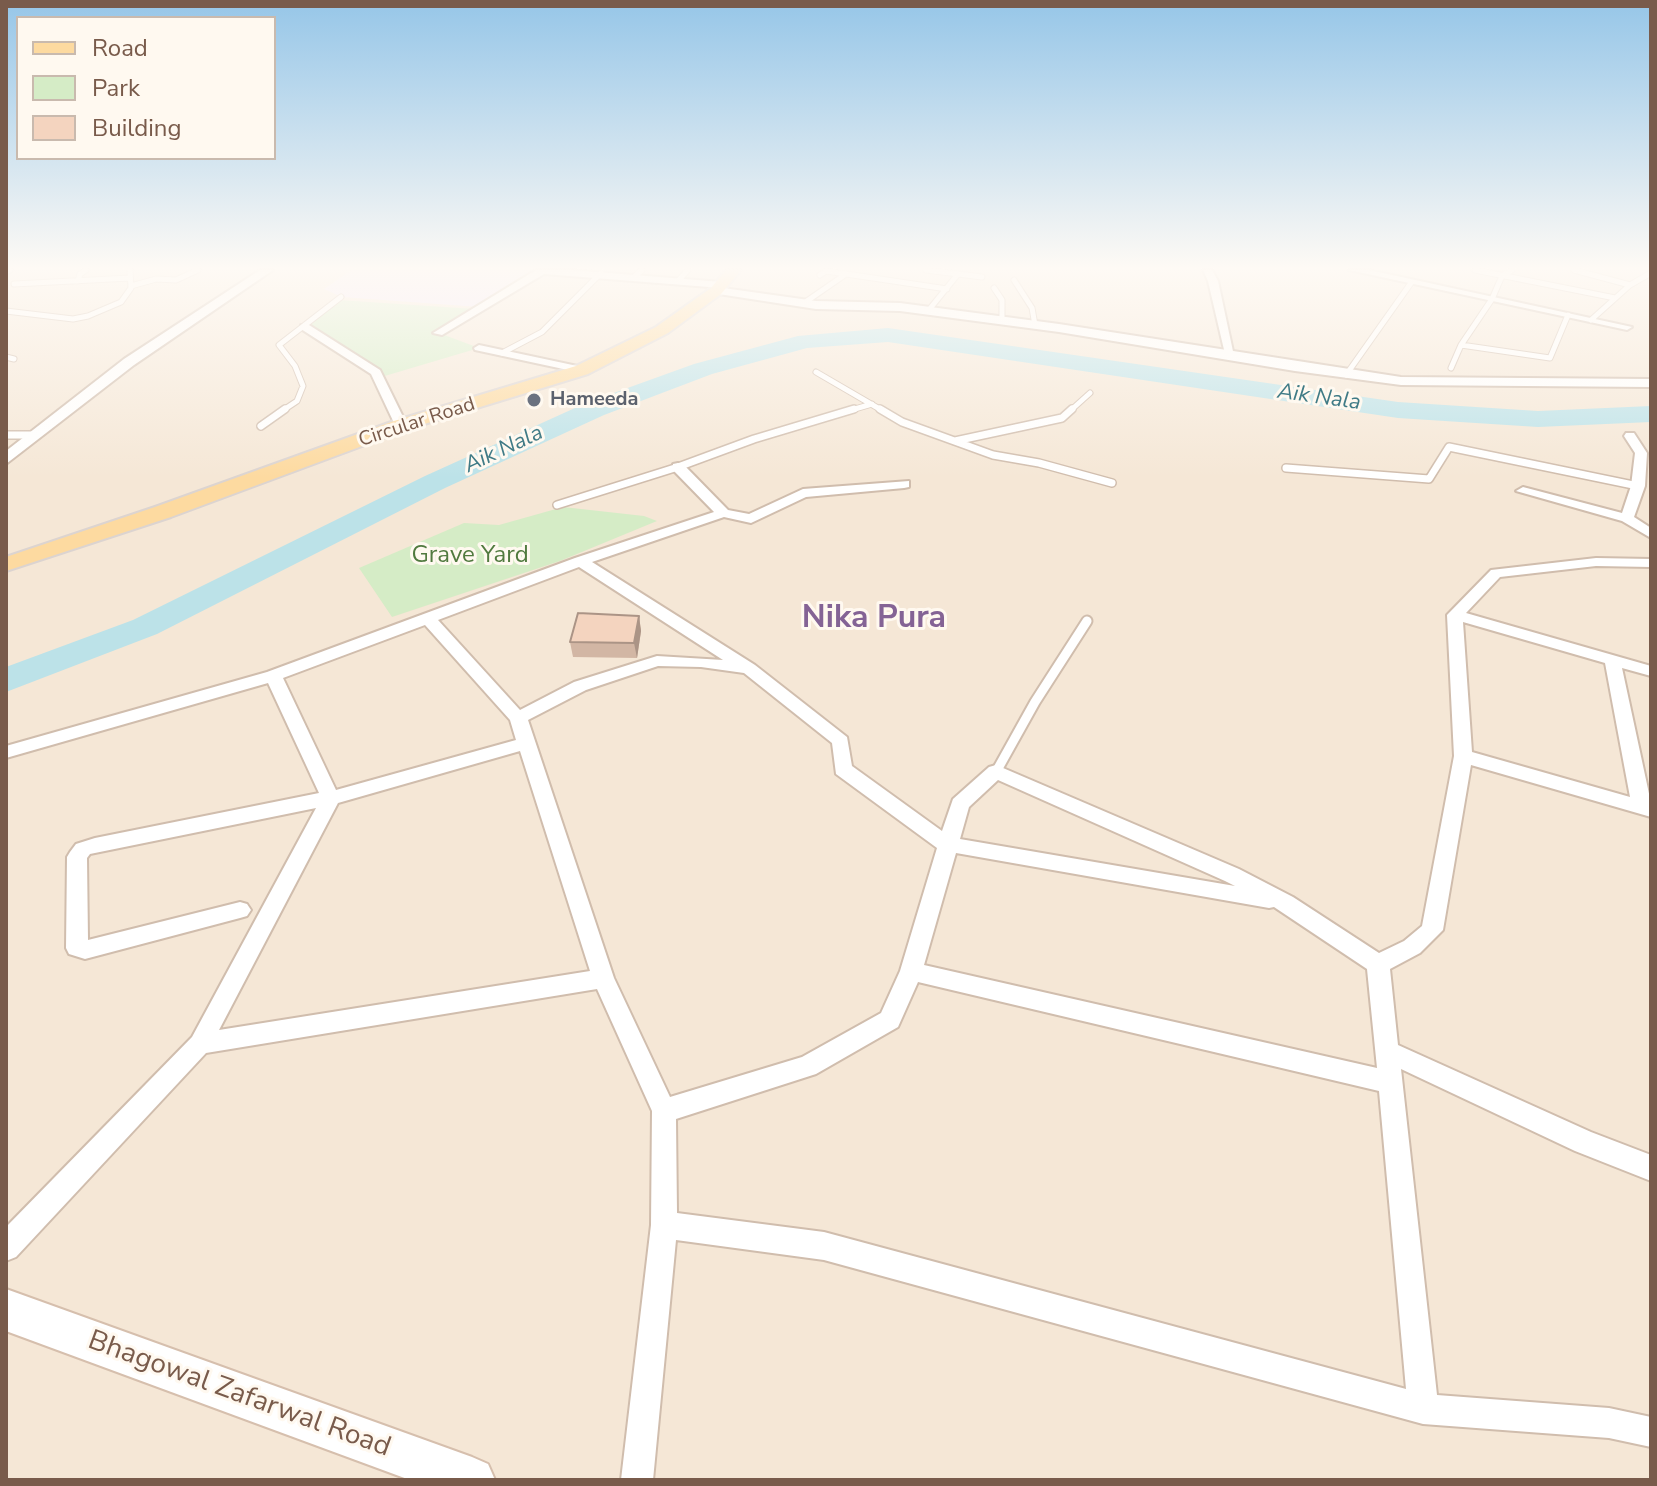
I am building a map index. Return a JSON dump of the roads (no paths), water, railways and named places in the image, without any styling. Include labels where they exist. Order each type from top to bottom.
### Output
[{"type":"main road","name":"Circular Road","points":[[78,539],[163,512],[401,425],[582,370],[643,339]]},
{"type":"main road","points":[[6,557],[78,539]]},
{"type":"main road","points":[[6,564],[78,539]]},
{"type":"main road","name":"Bhagowal Zafarwal Road","points":[[6,1310],[472,1480]]},
{"type":"street","points":[[6,459],[129,362],[163,339]]},
{"type":"street","points":[[324,339],[376,372],[401,425]]},
{"type":"street","points":[[1131,339],[1346,375],[1449,384],[1651,383]]},
{"type":"street","points":[[1227,339],[1230,354]]},
{"type":"street","points":[[479,348],[582,370]]},
{"type":"street","points":[[1627,518],[1638,486],[1641,453],[1630,436]]},
{"type":"street","points":[[678,467],[723,513]]},
{"type":"street","points":[[6,752],[273,676],[580,561],[723,513],[751,519],[803,493],[904,484]]},
{"type":"street","points":[[1523,491],[1627,518],[1651,534]]},
{"type":"street","points":[[580,561],[749,669],[841,741],[843,769],[946,844],[1286,903]]},
{"type":"street","points":[[1378,964],[1412,947],[1432,930],[1463,756],[1455,615],[1496,573],[1596,562],[1651,563]]},
{"type":"street","points":[[1455,615],[1651,671]]},
{"type":"street","points":[[427,617],[518,718],[603,978],[664,1111],[664,1225],[637,1480]]},
{"type":"street","points":[[1463,756],[1646,809],[1612,658]]},
{"type":"street","points":[[518,718],[580,686],[657,661],[701,662],[749,669]]},
{"type":"street","points":[[273,676],[331,798]]},
{"type":"street","points":[[240,910],[85,950],[77,948],[77,857],[83,849],[95,845],[331,798],[528,743]]},
{"type":"street","points":[[664,1111],[808,1066],[890,1020],[911,971],[960,804],[996,772],[1232,875],[1286,903],[1378,964],[1423,1409]]},
{"type":"street","points":[[6,1247],[200,1044],[331,798]]},
{"type":"street","points":[[911,971],[1389,1082]]},
{"type":"street","points":[[200,1044],[603,978]]},
{"type":"street","points":[[1388,1052],[1584,1142],[1651,1168]]},
{"type":"street","points":[[664,1225],[824,1246],[1423,1409],[1609,1423],[1651,1432]]},
{"type":"lane","points":[[261,426],[297,401],[303,386],[295,366],[279,345],[287,339]]},
{"type":"lane","points":[[502,353],[528,339]]},
{"type":"lane","points":[[1346,375],[1371,339]]},
{"type":"lane","points":[[1451,368],[1465,339]]},
{"type":"lane","points":[[1461,345],[1550,358],[1558,339]]},
{"type":"lane","points":[[6,357],[14,359]]},
{"type":"lane","points":[[816,372],[902,422],[993,455],[1039,463],[1112,483]]},
{"type":"lane","points":[[955,441],[1062,418],[1090,393]]},
{"type":"lane","points":[[557,505],[678,467],[754,439],[872,404]]},
{"type":"lane","points":[[6,435],[35,435]]},
{"type":"lane","points":[[1286,468],[1429,479],[1449,447],[1638,486]]},
{"type":"lane","points":[[996,772],[1035,702],[1087,621]]},
{"type":"waterway","name":"Aik Nala","points":[[6,680],[145,627],[435,482],[595,409],[703,369],[806,341],[829,339]]},
{"type":"waterway","name":"Aik Nala","points":[[918,339],[1398,410],[1538,419],[1651,414]]},
{"type":"place","name":"Hameeda","points":[[534,400]]},
{"type":"district","name":"Nika Pura","points":[[874,619]]},
{"type":"park label","name":"Grave Yard","points":[[470,556]]}]
